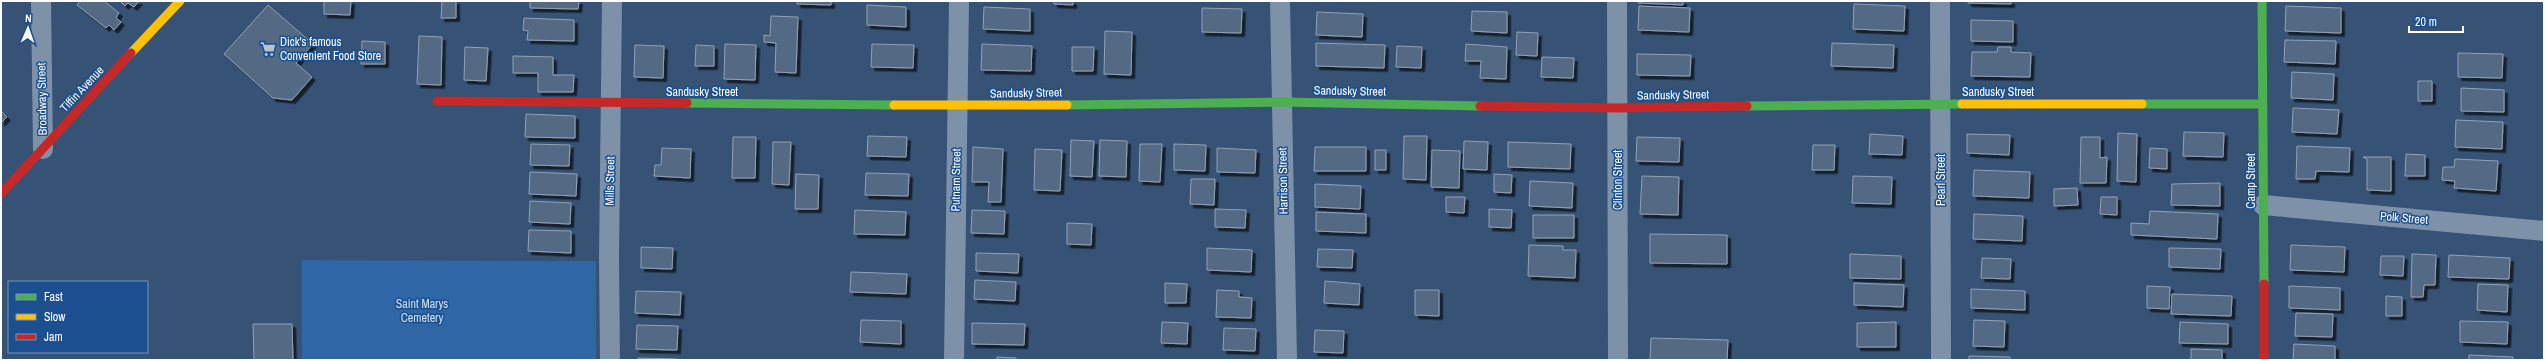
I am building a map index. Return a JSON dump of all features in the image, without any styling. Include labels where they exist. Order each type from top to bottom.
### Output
[{"type":"street","name":"Broadway Street","points":[[41,1],[43,149]]},
{"type":"street","name":"Tiffin Avenue","points":[[1,194],[180,1]]},
{"type":"street","name":"Mills Street","points":[[610,360],[609,258],[612,1]]},
{"type":"street","name":"Putnam Street","points":[[954,360],[959,1]]},
{"type":"street","name":"Harrison Street","points":[[1280,1],[1287,360]]},
{"type":"street","name":"Clinton Street","points":[[1618,1],[1618,360]]},
{"type":"street","name":"Pearl Street","points":[[1940,1],[1941,360]]},
{"type":"street","name":"Camp Street","points":[[2262,1],[2264,360]]},
{"type":"street","name":"Sandusky Street","points":[[437,101],[957,106],[1281,102],[1618,108],[1940,104],[2262,104]]},
{"type":"street","name":"Polk Street","points":[[2263,205],[2544,231]]},
{"type":"green space","name":"Saint Marys Cemetery","points":[[302,260],[596,261],[596,360],[302,360]]},
{"type":"building","points":[[80,1],[104,1],[119,13],[116,18],[121,22],[114,30],[109,25],[106,28],[77,5]]},
{"type":"building","points":[[120,1],[139,1],[134,7],[128,3],[125,6]]},
{"type":"building","points":[[324,1],[351,1],[350,15],[324,14]]},
{"type":"building","points":[[442,1],[456,1],[456,18],[441,18]]},
{"type":"building","points":[[530,1],[579,1],[578,9],[530,8]]},
{"type":"building","points":[[797,1],[831,1],[831,5],[797,4]]},
{"type":"building","points":[[1054,1],[1073,1],[1073,5],[1054,4]]},
{"type":"building","points":[[1638,1],[1683,1],[1683,5],[1638,3]]},
{"type":"building","points":[[1968,1],[2011,1],[2011,4],[1968,3]]},
{"type":"building","points":[[1854,4],[1905,6],[1904,31],[1853,29]]},
{"type":"building","name":"Dick's famous Convenient Food Store","points":[[268,5],[313,44],[296,63],[312,77],[292,100],[273,98],[224,54]]},
{"type":"building","points":[[867,5],[906,7],[906,27],[867,25]]},
{"type":"building","points":[[1639,6],[1690,8],[1689,32],[1638,30]]},
{"type":"building","points":[[2286,6],[2341,8],[2341,33],[2285,31]]},
{"type":"building","points":[[984,7],[1030,9],[1030,31],[983,29]]},
{"type":"building","points":[[1202,8],[1242,9],[1241,33],[1202,32]]},
{"type":"building","points":[[1472,11],[1507,12],[1507,33],[1471,31]]},
{"type":"building","points":[[1317,12],[1363,14],[1362,37],[1316,35]]},
{"type":"building","points":[[771,16],[798,17],[796,73],[775,72],[776,43],[764,42],[764,35],[770,36]]},
{"type":"building","points":[[524,18],[574,20],[574,41],[527,40],[528,31],[523,30]]},
{"type":"building","points":[[1971,20],[2013,21],[2013,42],[1971,41]]},
{"type":"building","points":[[1105,31],[1132,32],[1131,75],[1104,74]]},
{"type":"building","points":[[1517,32],[1538,33],[1537,56],[1516,55]]},
{"type":"building","points":[[419,36],[442,37],[441,85],[417,84]]},
{"type":"building","points":[[2285,40],[2336,41],[2335,64],[2284,62]]},
{"type":"building","points":[[362,41],[385,42],[385,64],[361,64]]},
{"type":"building","points":[[1316,43],[1385,45],[1384,68],[1316,66]]},
{"type":"building","points":[[1832,43],[1894,45],[1893,68],[1831,66]]},
{"type":"building","points":[[725,44],[756,45],[755,80],[724,79]]},
{"type":"building","points":[[872,44],[914,45],[913,68],[871,67]]},
{"type":"building","points":[[982,44],[1032,46],[1031,71],[981,70]]},
{"type":"building","points":[[1466,44],[1507,47],[1506,79],[1480,78],[1481,61],[1465,61]]},
{"type":"building","points":[[635,45],[664,46],[663,78],[634,77]]},
{"type":"building","points":[[696,45],[714,46],[714,66],[695,66]]},
{"type":"building","points":[[1397,46],[1422,47],[1421,68],[1396,67]]},
{"type":"building","points":[[465,47],[488,48],[486,81],[464,80]]},
{"type":"building","points":[[1072,47],[1094,47],[1093,71],[1072,71]]},
{"type":"building","points":[[1998,47],[2011,47],[2011,52],[2031,53],[2030,77],[1971,76],[1972,52],[1997,52]]},
{"type":"building","points":[[2458,53],[2503,54],[2502,78],[2458,77]]},
{"type":"building","points":[[1637,54],[1691,55],[1690,76],[1637,75]]},
{"type":"building","points":[[513,56],[553,57],[553,75],[574,75],[573,92],[538,92],[538,73],[513,73]]},
{"type":"building","points":[[1542,57],[1574,58],[1573,78],[1541,77]]},
{"type":"building","points":[[2292,72],[2334,74],[2333,100],[2291,98]]},
{"type":"building","points":[[2418,81],[2432,81],[2432,101],[2418,101]]},
{"type":"building","points":[[2461,88],[2504,90],[2504,112],[2461,111]]},
{"type":"building","points":[[2293,108],[2339,110],[2337,134],[2292,132]]},
{"type":"building","points":[[1,111],[7,117],[1,123]]},
{"type":"building","points":[[526,114],[575,116],[575,138],[525,137]]},
{"type":"building","points":[[2456,120],[2503,122],[2502,149],[2455,147]]},
{"type":"building","points":[[2184,132],[2224,133],[2223,157],[2183,156]]},
{"type":"building","points":[[2118,133],[2137,134],[2136,182],[2117,181]]},
{"type":"building","points":[[1870,134],[1903,136],[1902,155],[1869,154]]},
{"type":"building","points":[[1967,134],[2010,135],[2009,155],[1967,153]]},
{"type":"building","points":[[868,136],[907,137],[906,157],[867,156]]},
{"type":"building","points":[[1404,136],[1427,136],[1426,180],[1403,179]]},
{"type":"building","points":[[733,137],[756,137],[755,178],[732,178]]},
{"type":"building","points":[[1637,137],[1680,138],[1679,162],[1636,161]]},
{"type":"building","points":[[2081,137],[2100,137],[2100,158],[2107,157],[2106,183],[2080,183]]},
{"type":"building","points":[[1071,140],[1094,141],[1092,177],[1070,176]]},
{"type":"building","points":[[1100,140],[1127,141],[1126,177],[1099,176]]},
{"type":"building","points":[[1464,141],[1488,142],[1487,170],[1463,169]]},
{"type":"building","points":[[773,142],[791,142],[789,185],[772,184]]},
{"type":"building","points":[[1508,142],[1571,144],[1570,169],[1508,167]]},
{"type":"building","points":[[531,144],[570,145],[569,166],[530,165]]},
{"type":"building","points":[[1140,144],[1162,144],[1160,182],[1139,181]]},
{"type":"building","points":[[1174,144],[1206,145],[1205,171],[1174,170]]},
{"type":"building","points":[[1813,145],[1835,145],[1834,170],[1812,170]]},
{"type":"building","points":[[2297,146],[2350,148],[2349,172],[2316,171],[2315,179],[2296,179]]},
{"type":"building","points":[[973,147],[1003,149],[1001,202],[988,202],[989,182],[972,182]]},
{"type":"building","points":[[1315,147],[1366,147],[1366,171],[1314,171]]},
{"type":"building","points":[[662,148],[691,149],[690,178],[654,176],[655,165],[661,165]]},
{"type":"building","points":[[1217,148],[1256,150],[1255,173],[1217,172]]},
{"type":"building","points":[[2150,148],[2167,149],[2167,169],[2149,168]]},
{"type":"building","points":[[1035,149],[1062,150],[1060,191],[1034,190]]},
{"type":"building","points":[[1375,150],[1386,150],[1386,170],[1375,170]]},
{"type":"building","points":[[1432,150],[1460,151],[1459,188],[1431,187]]},
{"type":"building","points":[[2406,154],[2425,155],[2425,176],[2405,176]]},
{"type":"building","points":[[2363,157],[2391,157],[2391,191],[2367,190],[2367,159]]},
{"type":"building","points":[[2455,159],[2498,161],[2496,191],[2454,188],[2455,181],[2442,180],[2443,167],[2454,167]]},
{"type":"building","points":[[1974,170],[2030,172],[2029,198],[1973,196]]},
{"type":"building","points":[[530,172],[577,174],[576,196],[529,194]]},
{"type":"building","points":[[866,173],[909,174],[908,196],[865,195]]},
{"type":"building","points":[[796,174],[819,175],[818,209],[795,209]]},
{"type":"building","points":[[1494,174],[1512,175],[1511,193],[1494,192]]},
{"type":"building","points":[[1642,176],[1679,177],[1678,215],[1640,214]]},
{"type":"building","points":[[1853,176],[1892,177],[1891,204],[1852,203]]},
{"type":"building","points":[[1191,179],[1215,179],[1214,205],[1190,204]]},
{"type":"building","points":[[1530,181],[1573,183],[1572,208],[1529,206]]},
{"type":"building","points":[[2220,183],[2220,206],[2171,205],[2172,184]]},
{"type":"building","points":[[1315,184],[1361,186],[1360,209],[1315,207]]},
{"type":"building","points":[[2077,188],[2078,205],[2054,206],[2054,189]]},
{"type":"building","points":[[1446,197],[1465,197],[1464,213],[1446,212]]},
{"type":"building","points":[[2101,197],[2117,197],[2117,215],[2100,214]]},
{"type":"building","points":[[530,201],[571,203],[570,224],[529,222]]},
{"type":"building","points":[[1215,209],[1246,210],[1245,228],[1215,227]]},
{"type":"building","points":[[1489,209],[1512,210],[1511,228],[1489,227]]},
{"type":"building","points":[[855,210],[906,212],[905,235],[854,234]]},
{"type":"building","points":[[972,210],[1005,211],[1004,234],[971,233]]},
{"type":"building","points":[[2150,211],[2218,214],[2217,239],[2131,235],[2131,223],[2149,224]]},
{"type":"building","points":[[1316,212],[1366,214],[1366,233],[1316,231]]},
{"type":"building","points":[[1974,214],[2023,216],[2022,241],[1973,239]]},
{"type":"building","points":[[1533,215],[1574,215],[1574,238],[1533,238]]},
{"type":"building","points":[[1067,223],[1092,224],[1091,245],[1067,244]]},
{"type":"building","points":[[529,230],[571,231],[571,253],[528,251]]},
{"type":"building","points":[[1650,234],[1727,235],[1727,264],[1650,263]]},
{"type":"building","points":[[1529,245],[1563,246],[1563,250],[1576,250],[1575,278],[1528,276]]},
{"type":"building","points":[[2291,245],[2345,247],[2344,272],[2290,270]]},
{"type":"building","points":[[641,247],[673,248],[672,269],[641,268]]},
{"type":"building","points":[[1207,248],[1252,250],[1251,272],[1207,270]]},
{"type":"building","points":[[2169,248],[2221,249],[2220,269],[2169,267]]},
{"type":"building","points":[[1318,249],[1353,250],[1352,268],[1317,267]]},
{"type":"building","points":[[976,253],[1019,254],[1018,273],[976,271]]},
{"type":"building","points":[[1850,254],[1901,256],[1901,279],[1850,278]]},
{"type":"building","points":[[2412,254],[2436,255],[2435,285],[2424,285],[2423,297],[2411,297]]},
{"type":"building","points":[[2449,255],[2510,258],[2509,279],[2448,277]]},
{"type":"building","points":[[2381,256],[2404,256],[2403,276],[2380,275]]},
{"type":"building","points":[[1982,258],[2011,259],[2010,279],[1981,278]]},
{"type":"building","points":[[851,272],[907,274],[906,294],[850,292]]},
{"type":"building","points":[[975,280],[1016,282],[1015,301],[974,299]]},
{"type":"building","points":[[1325,281],[1360,284],[1359,305],[1324,303]]},
{"type":"building","points":[[1165,283],[1187,284],[1186,303],[1165,303]]},
{"type":"building","points":[[1854,283],[1904,285],[1903,307],[1854,305]]},
{"type":"building","points":[[2478,284],[2508,285],[2507,312],[2477,310]]},
{"type":"building","points":[[2147,286],[2170,287],[2169,309],[2147,308]]},
{"type":"building","points":[[2289,286],[2340,288],[2340,310],[2289,308]]},
{"type":"building","points":[[1971,289],[2025,291],[2025,310],[1971,308]]},
{"type":"building","points":[[1217,290],[1239,291],[1239,297],[1252,298],[1251,318],[1216,317]]},
{"type":"building","points":[[1415,290],[1439,290],[1439,316],[1415,315]]},
{"type":"building","points":[[636,291],[681,292],[680,315],[635,313]]},
{"type":"building","points":[[2172,294],[2232,296],[2231,316],[2171,314]]},
{"type":"building","points":[[2386,296],[2402,297],[2402,316],[2386,316]]},
{"type":"building","points":[[2296,313],[2333,314],[2332,337],[2295,336]]},
{"type":"building","points":[[861,320],[901,321],[901,344],[860,342]]},
{"type":"building","points":[[1974,320],[2005,321],[2004,347],[1973,346]]},
{"type":"building","points":[[2460,321],[2508,322],[2507,344],[2460,342]]},
{"type":"building","points":[[1162,322],[1188,323],[1187,344],[1161,343]]},
{"type":"building","points":[[1896,322],[1896,347],[1857,347],[1857,323]]},
{"type":"building","points":[[2180,322],[2228,324],[2228,344],[2179,343]]},
{"type":"building","points":[[972,323],[1025,324],[1024,345],[972,344]]},
{"type":"building","points":[[253,324],[292,324],[293,360],[254,360]]},
{"type":"building","points":[[637,325],[678,326],[677,350],[636,349]]},
{"type":"building","points":[[1224,328],[1256,329],[1255,351],[1223,350]]},
{"type":"building","points":[[1315,330],[1344,331],[1343,353],[1314,352]]},
{"type":"building","points":[[1651,338],[1728,340],[1727,360],[1650,360]]},
{"type":"building","points":[[2294,344],[2335,346],[2335,360],[2293,360]]},
{"type":"building","points":[[2191,349],[2222,350],[2222,360],[2191,360]]},
{"type":"building","points":[[2469,355],[2513,357],[2513,360],[2469,360]]},
{"type":"building","points":[[1969,356],[2010,357],[2010,360],[1969,360]]},
{"type":"building","points":[[997,357],[1016,358],[1016,360],[997,360]]},
{"type":"building","points":[[638,358],[677,359],[677,360],[638,360]]},
{"type":"traffic: fast","points":[[2262,1],[2264,284]]},
{"type":"traffic: fast","points":[[1067,105],[1281,102],[1480,106]]},
{"type":"traffic: fast","points":[[687,103],[894,105]]},
{"type":"traffic: fast","points":[[1747,106],[1962,104]]},
{"type":"traffic: fast","points":[[2142,104],[2262,104]]},
{"type":"traffic: slow","points":[[131,53],[180,1]]},
{"type":"traffic: slow","points":[[1962,104],[2142,104]]},
{"type":"traffic: slow","points":[[894,105],[1067,105]]},
{"type":"traffic: jam","points":[[1,194],[131,53]]},
{"type":"traffic: jam","points":[[437,101],[687,103]]},
{"type":"traffic: jam","points":[[1480,106],[1618,108],[1747,106]]},
{"type":"traffic: jam","points":[[2264,284],[2264,360]]},
{"type":"place","name":"Dick's famous Convenient Food Store","points":[[268,49]]}]
